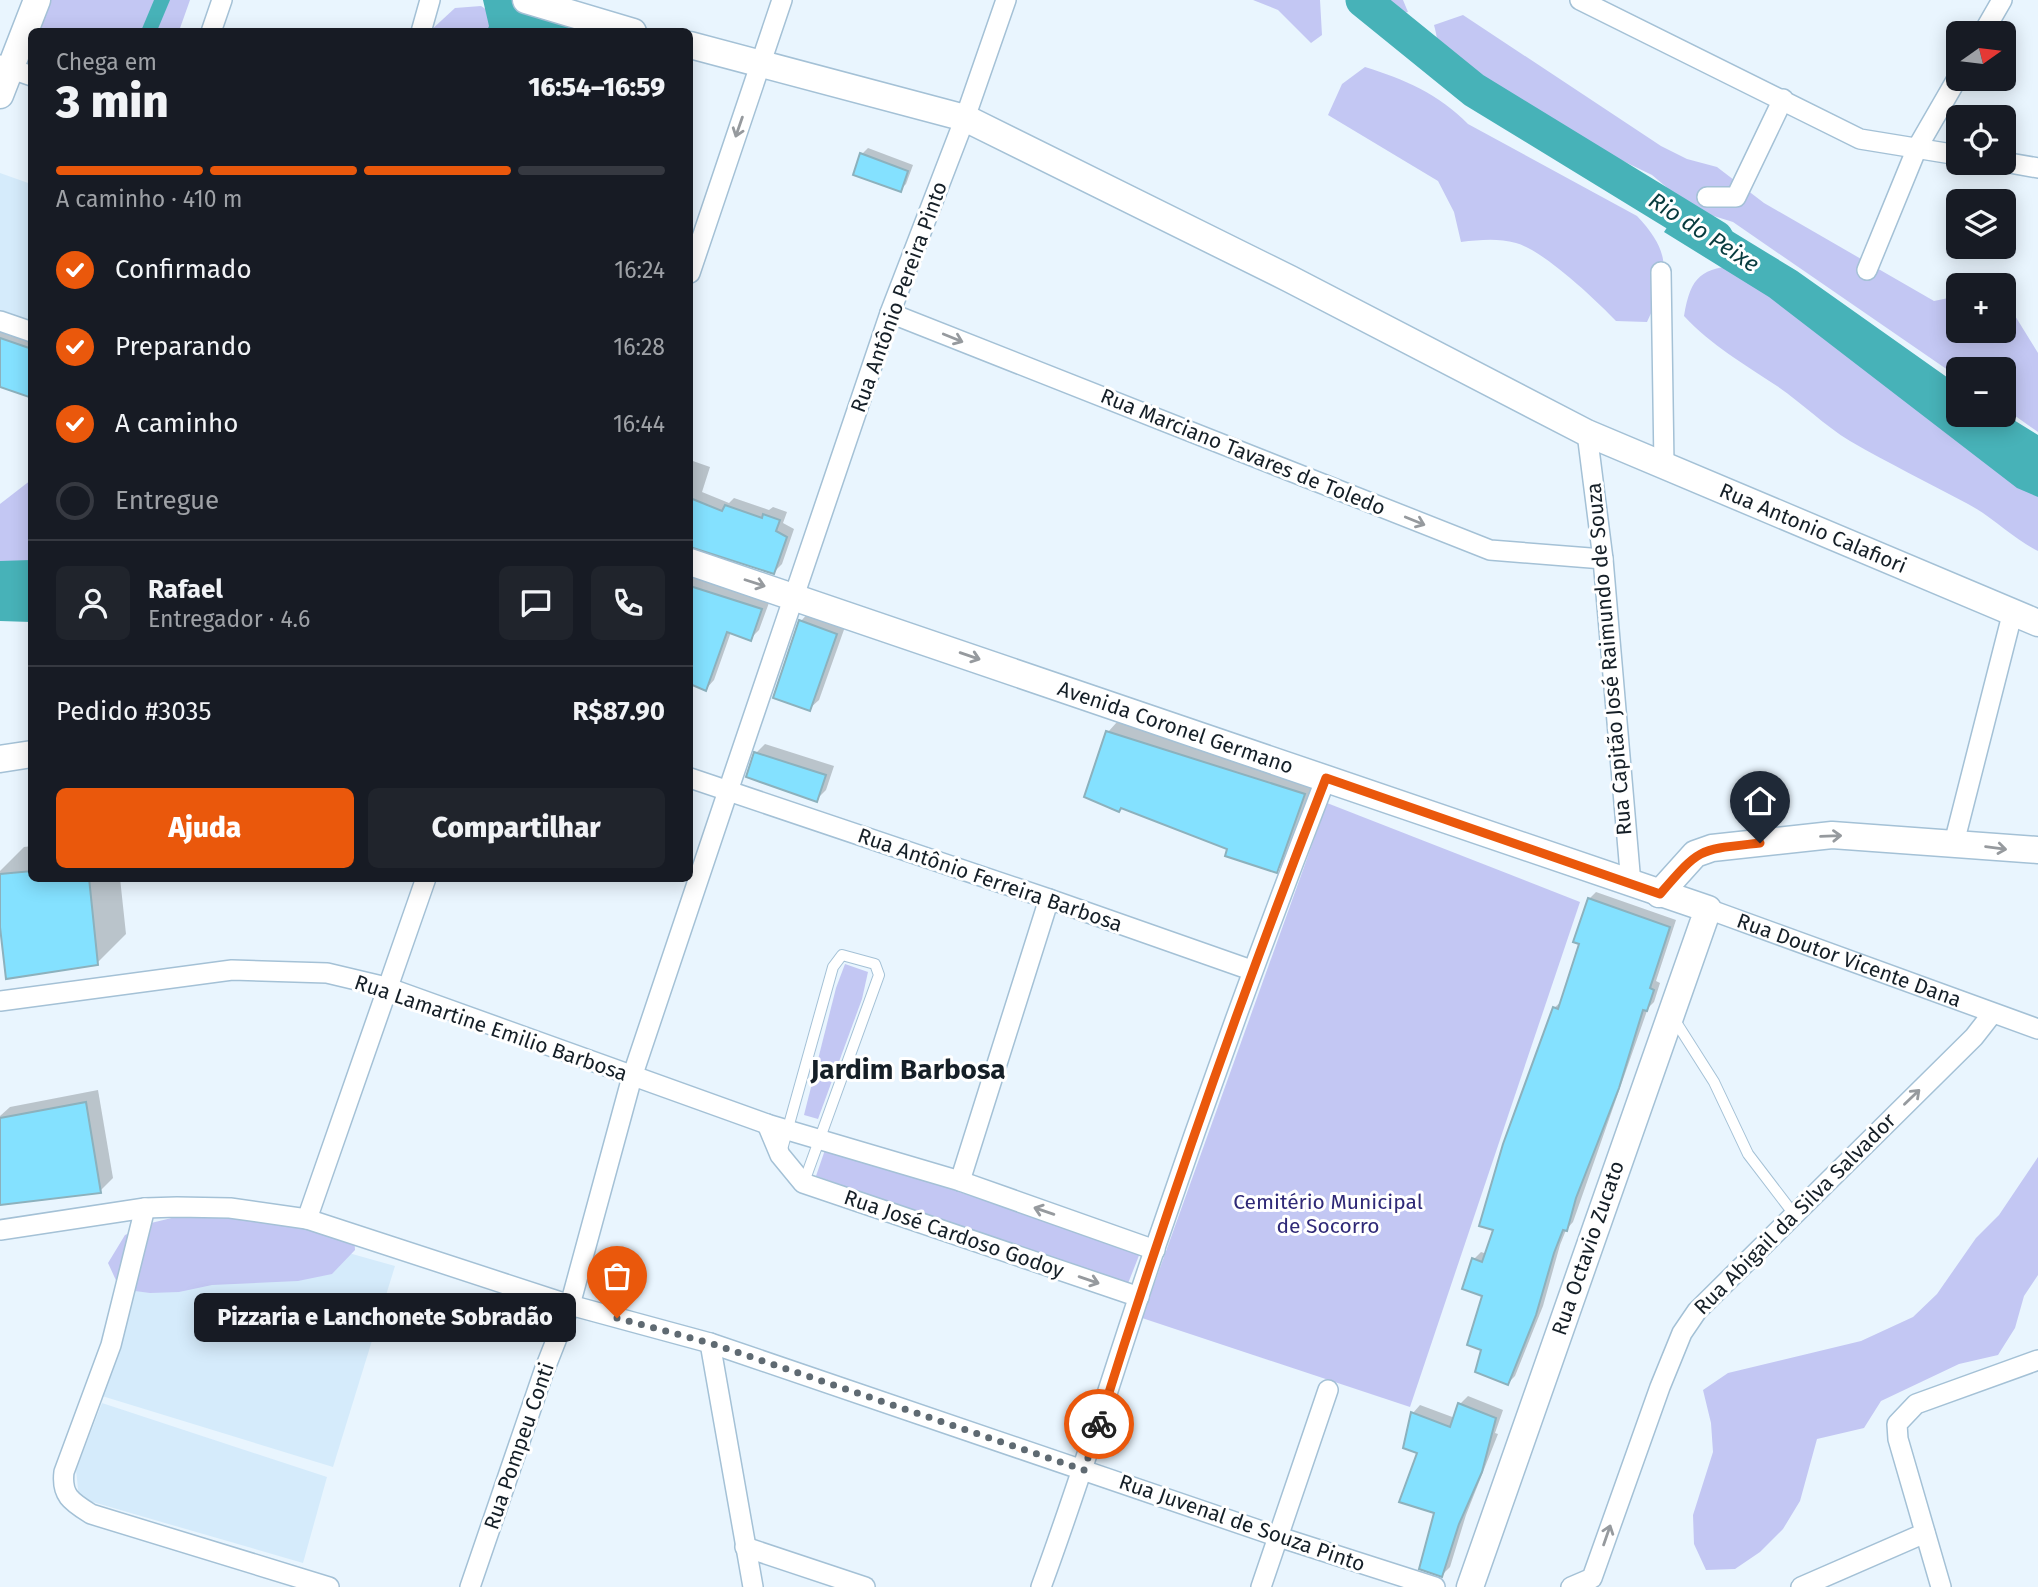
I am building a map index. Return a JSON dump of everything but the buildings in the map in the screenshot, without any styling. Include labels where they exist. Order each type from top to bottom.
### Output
[{"type":"street","points":[[0,95],[14,70],[37,0]]},
{"type":"street","points":[[212,28],[222,0]]},
{"type":"street","points":[[422,28],[429,0]]},
{"type":"street","points":[[526,0],[616,28]]},
{"type":"street","points":[[693,264],[782,0]]},
{"type":"street","name":"Rua Antônio Pereira Pinto","points":[[632,1077],[890,313],[965,118],[1006,0]]},
{"type":"street","points":[[1580,0],[1860,139],[1946,153]]},
{"type":"street","points":[[1990,21],[2002,0]]},
{"type":"street","name":"Rua Antonio Calafiori","points":[[693,46],[965,118],[1290,278],[1587,433],[2012,615],[2038,623]]},
{"type":"street","points":[[1867,270],[1917,148],[1950,91]]},
{"type":"street","points":[[1707,197],[1736,197],[1783,100]]},
{"type":"street","points":[[2016,164],[2038,168]]},
{"type":"street","points":[[1661,272],[1664,465]]},
{"type":"street","name":"Rua Marciano Tavares de Toledo","points":[[890,313],[1490,551],[1603,559]]},
{"type":"street","points":[[0,321],[28,331]]},
{"type":"street","name":"Rua Capitão José Raimundo de Souza","points":[[1587,433],[1603,559],[1631,884]]},
{"type":"street","name":"Avenida Coronel Germano","points":[[693,563],[796,596],[1660,894]]},
{"type":"street","points":[[1954,843],[2012,615]]},
{"type":"street","points":[[0,759],[28,755]]},
{"type":"street","points":[[1041,1587],[1084,1470],[1139,1297],[1251,971],[1326,778]]},
{"type":"street","name":"Rua Antônio Ferreira Barbosa","points":[[693,779],[1049,899],[1251,971]]},
{"type":"street","points":[[1660,894],[1695,854],[1712,848],[1832,835],[2038,850]]},
{"type":"street","points":[[307,1219],[425,882]]},
{"type":"street","name":"Rua Doutor Vicente Dana","points":[[1660,894],[1708,909],[2038,1030]]},
{"type":"street","points":[[960,1181],[1049,899]]},
{"type":"street","name":"Rua Octavio Zucato","points":[[1470,1587],[1669,1013],[1708,909]]},
{"type":"street","name":"Rua Lamartine Emilio Barbosa","points":[[0,1001],[232,970],[327,973],[386,987],[632,1077],[767,1124],[788,1128]]},
{"type":"street","name":"Rua Abigail da Silva Salvador","points":[[1571,1587],[1592,1583],[1682,1333],[1697,1311],[1793,1213],[1974,1037],[1992,1014]]},
{"type":"street","name":"Rua Pompeu Conti","points":[[470,1587],[544,1371],[570,1305],[632,1077]]},
{"type":"street","points":[[767,1124],[780,1155],[803,1182]]},
{"type":"street","points":[[788,1128],[960,1181],[1155,1250]]},
{"type":"street","name":"Rua José Cardoso Godoy","points":[[803,1182],[1139,1297]]},
{"type":"street","points":[[145,1208],[111,1345],[64,1472],[62,1487],[69,1500],[91,1514],[329,1587]]},
{"type":"street","name":"Rua Juvenal de Souza Pinto","points":[[0,1230],[145,1208],[230,1208],[307,1219],[570,1305],[710,1343],[1279,1537],[1435,1587]]},
{"type":"street","points":[[710,1343],[753,1587]]},
{"type":"street","points":[[1941,1587],[1898,1439],[1897,1424],[1916,1404],[2038,1360]]},
{"type":"street","points":[[1261,1587],[1328,1390]]},
{"type":"street","points":[[1801,1587],[1925,1534]]},
{"type":"street","points":[[745,1547],[865,1587]]},
{"type":"lane","points":[[780,1155],[833,967],[842,956],[875,964],[879,975],[803,1182]]},
{"type":"lane","points":[[1669,1013],[1714,1083],[1748,1154],[1793,1213]]},
{"type":"shaded area","points":[[0,173],[28,183],[28,323],[0,313]]},
{"type":"shaded area","points":[[245,1224],[395,1266],[333,1467],[102,1396],[152,1232]]},
{"type":"shaded area","points":[[102,1403],[327,1477],[303,1563],[79,1498],[76,1470]]},
{"type":"green space","points":[[43,0],[190,0],[180,28],[30,28]]},
{"type":"green space","points":[[1253,0],[1320,0],[1322,35],[1311,43],[1278,10]]},
{"type":"green space","points":[[1353,0],[1403,0],[1408,12],[1378,19]]},
{"type":"green space","points":[[481,6],[496,16],[492,28],[433,28],[455,8]]},
{"type":"green space","points":[[1463,15],[1661,146],[1687,159],[1717,167],[1764,203],[1934,301],[1946,298],[1946,343],[2016,343],[2016,317],[2038,353],[2038,432],[2016,416],[2016,357],[1946,357],[1946,369],[1733,222],[1704,213],[1677,196],[1652,175],[1517,110],[1516,107],[1474,90],[1448,68],[1439,50],[1434,25]]},
{"type":"green space","points":[[28,32],[28,62],[16,58]]},
{"type":"green space","points":[[1365,67],[1433,96],[1468,124],[1637,216],[1657,242],[1664,266],[1660,291],[1647,322],[1616,321],[1569,277],[1540,255],[1516,243],[1502,240],[1461,242],[1454,212],[1438,181],[1328,115],[1342,84]]},
{"type":"green space","points":[[1742,264],[1946,424],[1946,427],[1950,427],[2038,496],[2038,551],[1977,509],[1850,441],[1717,346],[1695,327],[1684,316],[1690,291],[1700,276],[1717,268]]},
{"type":"green space","points":[[28,482],[28,588],[0,591],[0,504]]},
{"type":"green space","name":"Cemitério Municipal de Socorro","points":[[1327,803],[1580,902],[1410,1407],[1142,1318]]},
{"type":"green space","points":[[845,964],[868,972],[862,999],[818,1119],[804,1115],[836,988]]},
{"type":"green space","points":[[826,1147],[1140,1253],[1127,1286],[816,1176]]},
{"type":"green space","points":[[2038,1157],[2038,1275],[2024,1296],[2015,1328],[1998,1355],[1959,1364],[1881,1401],[1864,1428],[1817,1439],[1800,1501],[1783,1529],[1760,1552],[1735,1569],[1706,1570],[1694,1544],[1693,1515],[1713,1452],[1711,1423],[1703,1390],[1728,1373],[1861,1341],[1913,1317],[1937,1294],[1976,1238],[1999,1215]]},
{"type":"green space","points":[[184,1215],[213,1215],[354,1230],[355,1250],[332,1274],[298,1281],[212,1285],[179,1292],[150,1293],[120,1289],[108,1263],[125,1235],[151,1223]]},
{"type":"water","points":[[154,0],[170,0],[158,28],[142,28]]},
{"type":"water","points":[[483,0],[526,0],[590,22],[576,28],[488,28]]},
{"type":"water","points":[[1684,202],[1797,271],[1946,377],[1946,427],[2016,427],[2016,421],[2038,435],[2038,497],[2017,488],[1769,297],[1664,232]]},
{"type":"water","points":[[28,560],[28,622],[0,621],[0,561]]},
{"type":"waterway","name":"Rio do Peixe","points":[[1363,0],[1474,90],[1716,238]]},
{"type":"way so far","points":[[617,1318],[710,1343],[1084,1470],[1099,1424]]},
{"type":"place","name":"Pizzaria e Lanchonete Sobradão","points":[[617,1318]]},
{"type":"district","name":"Jardim Barbosa","points":[[908,1069]]},
{"type":"route","points":[[1099,1424],[1147,1273],[1251,971],[1326,778],[1660,894],[1695,854],[1712,848],[1760,843]]}]
